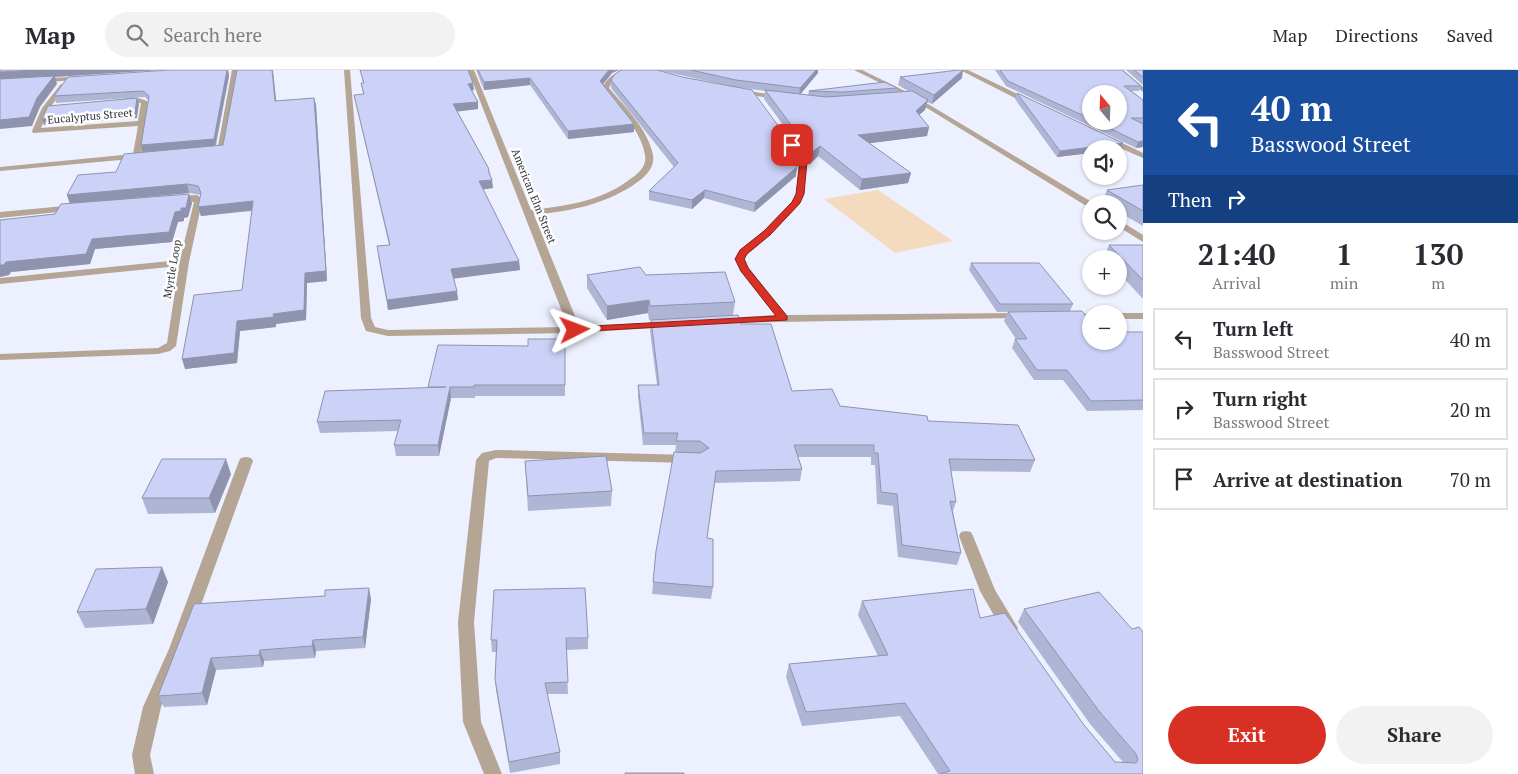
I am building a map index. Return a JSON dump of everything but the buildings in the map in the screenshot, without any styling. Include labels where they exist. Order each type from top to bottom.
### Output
[{"type":"street","points":[[195,152],[222,148],[235,70]]},
{"type":"street","points":[[347,70],[366,318],[370,330],[388,333],[575,330],[674,324]]},
{"type":"street","name":"American Elm Street","points":[[471,70],[575,330]]},
{"type":"street","points":[[528,213],[559,210],[606,197],[626,187],[648,165],[649,155],[644,142],[605,88],[610,79],[626,70]]},
{"type":"street","points":[[857,70],[911,96],[1082,200]]},
{"type":"street","points":[[963,70],[1040,107]]},
{"type":"street","points":[[1119,70],[1143,90]]},
{"type":"street","points":[[33,81],[86,78]]},
{"type":"street","name":"Eucalyptus Street","points":[[67,79],[46,108],[36,130],[142,123]]},
{"type":"street","points":[[734,90],[785,98]]},
{"type":"street","points":[[754,94],[764,108]]},
{"type":"street","points":[[893,98],[911,96]]},
{"type":"street","name":"Eucalyptus Street","points":[[111,102],[139,100],[145,102],[137,156]]},
{"type":"street","name":"Eucalyptus Street","points":[[46,108],[56,107]]},
{"type":"street","points":[[774,121],[803,161],[800,194],[796,203],[767,233],[743,252],[740,259],[744,269],[783,318]]},
{"type":"street","points":[[1100,136],[1143,156]]},
{"type":"street","points":[[0,169],[146,156]]},
{"type":"street","name":"Myrtle Loop","points":[[0,357],[158,351],[166,349],[172,344],[184,262],[198,202],[196,198],[161,200]]},
{"type":"street","points":[[0,215],[85,207]]},
{"type":"street","points":[[1127,229],[1143,240]]},
{"type":"street","points":[[0,280],[184,262]]},
{"type":"street","points":[[714,322],[783,318],[1032,316]]},
{"type":"street","points":[[1061,316],[1082,316]]},
{"type":"street","points":[[1127,316],[1143,316]]},
{"type":"street","points":[[494,774],[472,722],[466,622],[483,460],[487,456],[496,454],[699,459]]},
{"type":"street","points":[[145,774],[143,772],[141,755],[152,707],[177,649],[246,461]]},
{"type":"street","points":[[966,536],[988,592],[1020,642]]},
{"type":"shaded area","points":[[878,190],[953,241],[895,253],[824,199]]},
{"type":"route","points":[[575,330],[783,318],[744,269],[740,259],[743,252],[767,233],[796,203],[800,194],[803,161],[792,145]]}]
